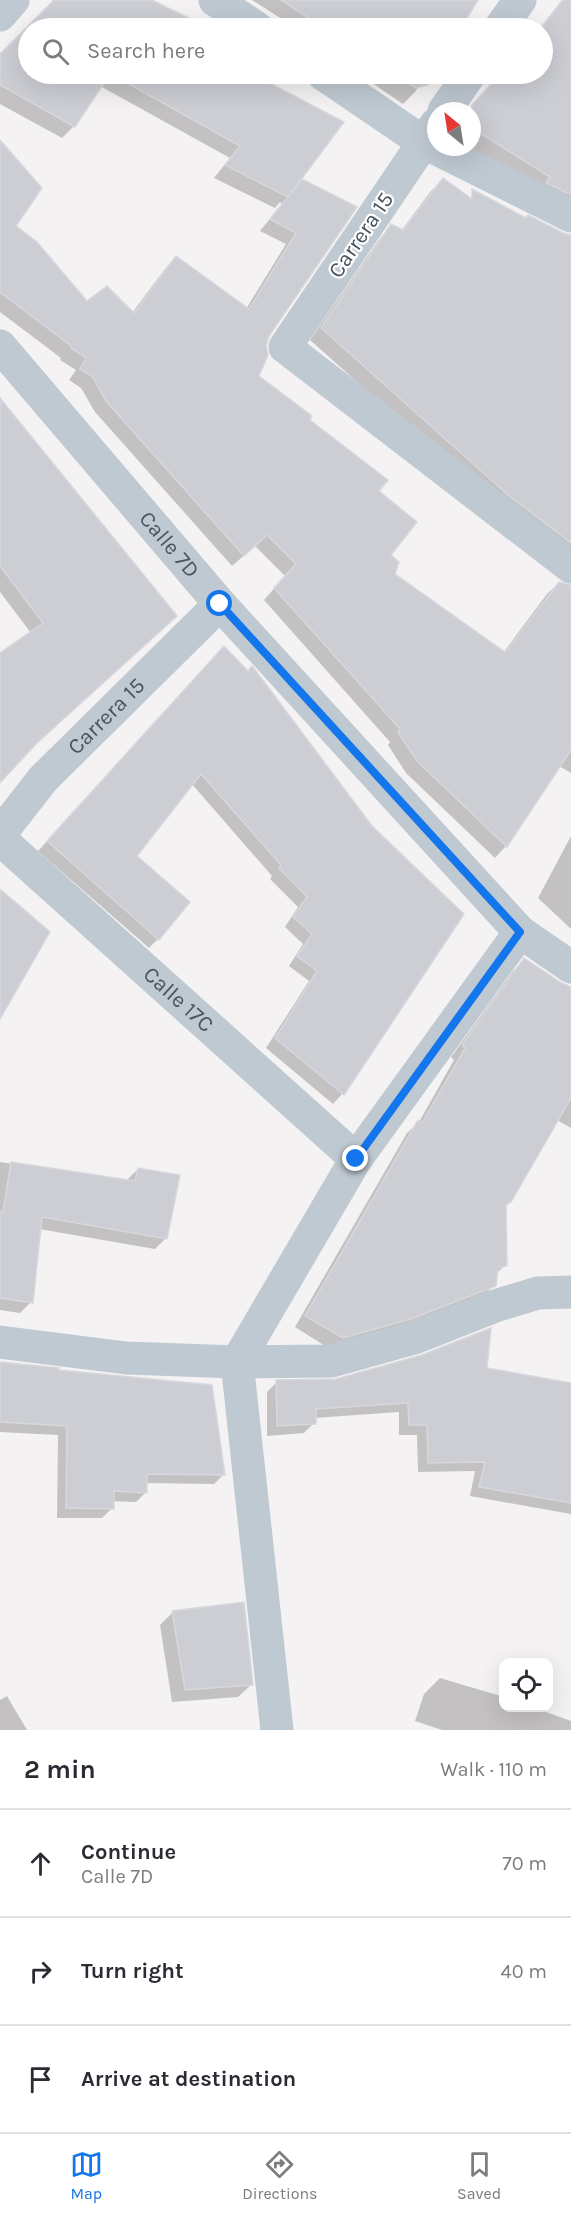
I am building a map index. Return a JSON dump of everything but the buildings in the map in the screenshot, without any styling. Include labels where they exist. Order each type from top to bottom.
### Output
[{"type":"street","points":[[0,15],[13,0]]},
{"type":"street","points":[[215,0],[242,18]]},
{"type":"street","points":[[507,18],[520,0]]},
{"type":"street","points":[[340,84],[427,131]]},
{"type":"street","points":[[450,102],[463,84]]},
{"type":"street","name":"Carrera 15","points":[[427,137],[285,346],[571,567]]},
{"type":"street","points":[[469,156],[571,216]]},
{"type":"street","name":"Calle 7D","points":[[0,346],[220,604],[520,932],[571,967]]},
{"type":"street","name":"Carrera 15","points":[[0,834],[43,779],[220,604]]},
{"type":"street","name":"Calle 17C","points":[[0,839],[356,1159]]},
{"type":"street","points":[[277,1730],[237,1362],[356,1159],[520,932]]},
{"type":"street","points":[[0,1342],[126,1358],[237,1362],[331,1361],[417,1337],[498,1305],[538,1293],[571,1292]]},
{"type":"route","points":[[220,604],[520,932],[356,1159]]}]
